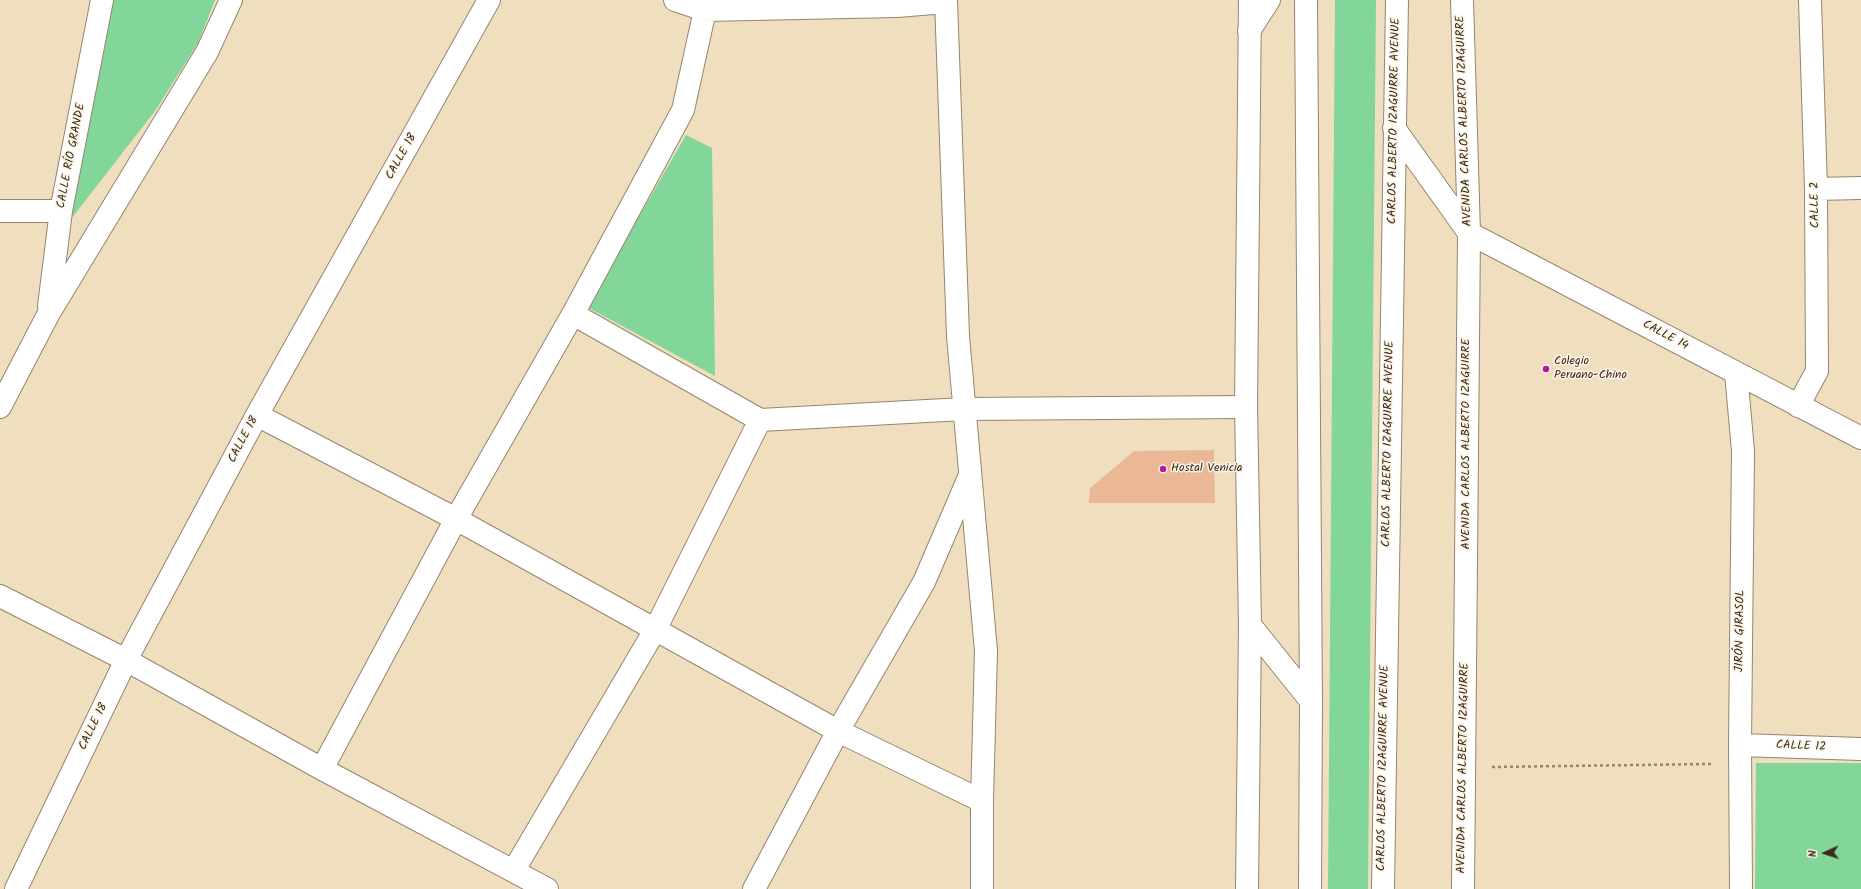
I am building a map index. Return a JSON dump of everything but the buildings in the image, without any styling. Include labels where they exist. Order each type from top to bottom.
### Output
[{"type":"street","name":"CALLE RÍO GRANDE","points":[[49,313],[61,210],[102,0]]},
{"type":"street","points":[[0,407],[49,313],[207,52],[231,0]]},
{"type":"street","name":"CALLE 18","points":[[16,889],[126,660],[257,415],[489,0]]},
{"type":"street","points":[[675,0],[705,10],[897,6],[946,1],[958,336],[986,651],[982,801],[982,889]]},
{"type":"street","points":[[1247,889],[1250,625],[1246,407],[1250,0]]},
{"type":"street","points":[[1249,31],[1269,0]]},
{"type":"street","points":[[1306,0],[1311,701],[1310,889]]},
{"type":"street","name":"CARLOS ALBERTO IZAGUIRRE AVENUE","points":[[1383,889],[1397,0]]},
{"type":"street","name":"AVENIDA CARLOS ALBERTO IZAGUIRRE","points":[[1462,0],[1469,233],[1463,889]]},
{"type":"street","name":"CALLE 2","points":[[1798,406],[1817,371],[1816,189],[1810,0]]},
{"type":"street","points":[[322,769],[456,519],[573,314],[683,110],[705,10]]},
{"type":"street","points":[[1394,128],[1469,233]]},
{"type":"street","points":[[1816,189],[1861,188]]},
{"type":"street","points":[[0,211],[61,210]]},
{"type":"street","name":"CALLE 14","points":[[1469,233],[1861,438]]},
{"type":"street","points":[[573,314],[760,420],[964,409],[1246,407]]},
{"type":"street","name":"JIRÓN GIRASOL","points":[[1736,373],[1744,451],[1740,754],[1741,889]]},
{"type":"street","points":[[257,415],[456,519],[838,731],[982,801]]},
{"type":"street","points":[[514,870],[655,630],[760,420]]},
{"type":"street","points":[[754,889],[838,731],[924,582],[970,473]]},
{"type":"street","points":[[0,596],[126,660],[322,769],[514,870],[547,889]]},
{"type":"street","points":[[1250,625],[1311,701]]},
{"type":"street","name":"CALLE 12","points":[[1740,754],[1861,749]]},
{"type":"path","points":[[1464,768],[1740,754]]},
{"type":"green space","points":[[111,0],[215,0],[198,43],[155,111],[71,219]]},
{"type":"green space","points":[[1335,0],[1376,0],[1368,889],[1328,889]]},
{"type":"green space","points":[[686,135],[712,148],[715,376],[587,307]]},
{"type":"green space","points":[[1756,763],[1861,763],[1861,889],[1755,889]]},
{"type":"place","name":"Colegio Peruano-Chino","points":[[1546,369]]},
{"type":"place","name":"Hostal Venicia","points":[[1163,469]]}]
